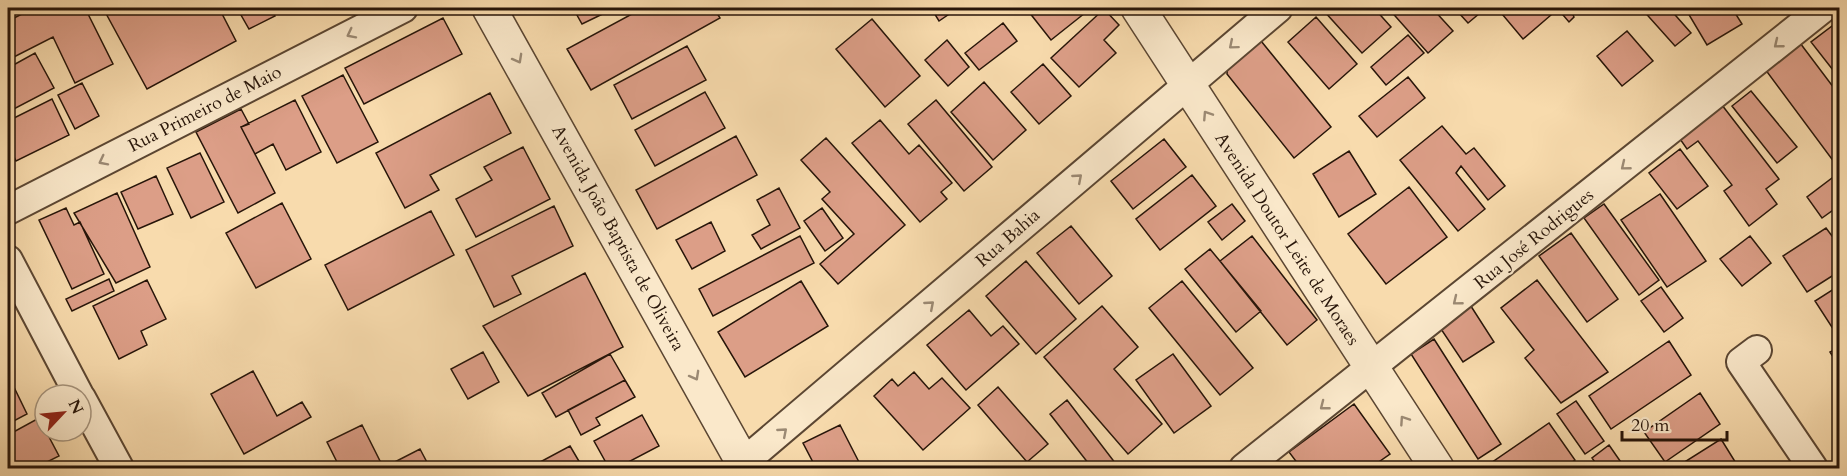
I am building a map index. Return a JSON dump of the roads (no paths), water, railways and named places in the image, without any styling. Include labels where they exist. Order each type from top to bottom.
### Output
[{"type":"street","name":"Rua Primeiro de Maio","points":[[8,210],[403,8]]},
{"type":"street","name":"Avenida João Baptista de Oliveira","points":[[489,8],[743,467]]},
{"type":"street","name":"Avenida Doutor Leite de Moraes","points":[[1138,8],[1371,370],[1437,468]]},
{"type":"street","name":"Rua Bahia","points":[[743,467],[1278,8]]},
{"type":"street","name":"Rua José Rodrigues","points":[[1244,468],[1371,370],[1823,8]]},
{"type":"street","points":[[8,260],[73,383]]},
{"type":"street","points":[[1757,350],[1741,362],[1813,468]]},
{"type":"street","points":[[93,420],[119,468]]}]
